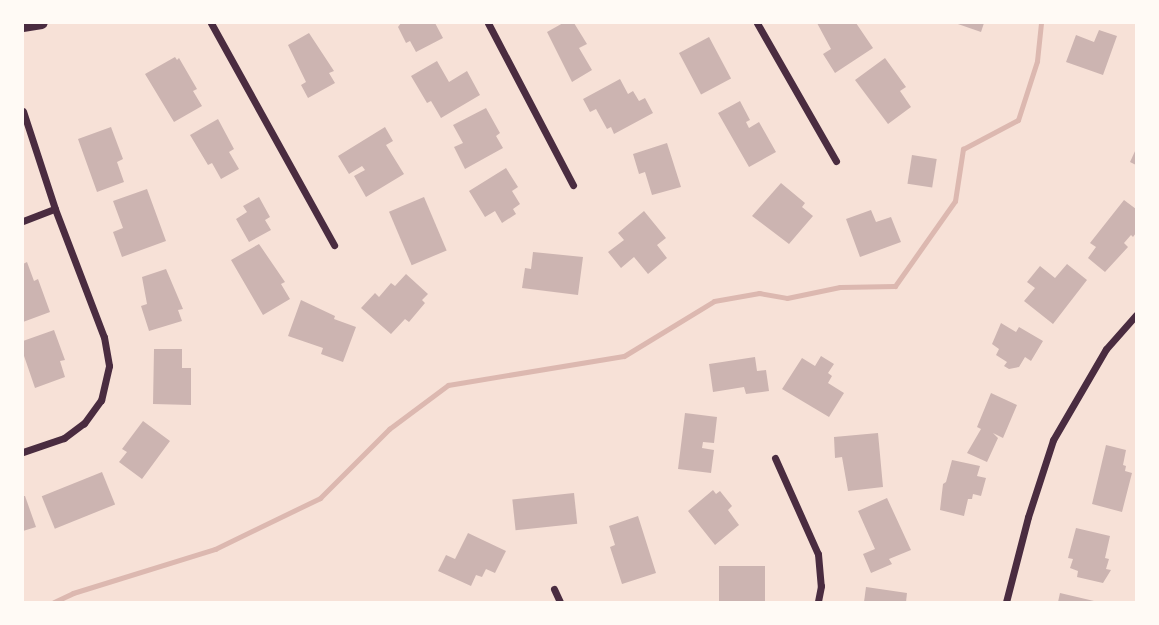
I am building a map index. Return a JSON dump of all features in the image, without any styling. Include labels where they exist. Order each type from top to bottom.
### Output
[{"type":"street","points":[[23,26],[42,23]]},
{"type":"street","points":[[211,23],[334,245]]},
{"type":"street","points":[[488,23],[573,185]]},
{"type":"street","points":[[757,23],[836,162]]},
{"type":"street","points":[[23,111],[55,209],[104,337],[108,366],[101,400],[84,423],[64,438],[23,452]]},
{"type":"street","points":[[23,220],[55,209]]},
{"type":"street","points":[[1006,602],[1028,517],[1054,440],[1106,349],[1136,315]]},
{"type":"street","points":[[775,458],[818,554],[821,586],[818,602]]},
{"type":"street","points":[[554,589],[560,602]]},
{"type":"building","points":[[401,23],[435,23],[443,38],[416,52],[410,41],[406,43],[398,27]]},
{"type":"building","points":[[563,23],[574,23],[587,44],[579,48],[592,70],[572,82],[547,32]]},
{"type":"building","points":[[817,23],[856,23],[873,48],[835,73],[823,54],[831,49]]},
{"type":"building","points":[[955,23],[984,23],[981,32]]},
{"type":"building","points":[[1099,30],[1117,36],[1103,75],[1066,62],[1076,35],[1094,42]]},
{"type":"building","points":[[309,33],[334,71],[329,73],[335,83],[308,98],[301,85],[306,82],[288,45]]},
{"type":"building","points":[[709,37],[731,78],[701,94],[679,53]]},
{"type":"building","points":[[175,57],[177,60],[179,58],[197,89],[193,91],[202,106],[174,122],[145,74]]},
{"type":"building","points":[[885,58],[906,87],[900,91],[911,107],[888,124],[855,80]]},
{"type":"building","points":[[437,61],[449,82],[467,71],[480,95],[441,118],[431,101],[427,103],[411,76]]},
{"type":"building","points":[[620,79],[628,94],[633,91],[639,101],[645,98],[653,113],[614,134],[611,127],[607,129],[596,109],[590,112],[583,99]]},
{"type":"building","points":[[740,101],[750,120],[746,122],[749,128],[759,122],[776,152],[749,167],[718,113]]},
{"type":"building","points":[[486,108],[500,133],[496,136],[503,148],[465,169],[454,147],[463,143],[453,125]]},
{"type":"building","points":[[218,119],[234,149],[229,152],[239,169],[221,179],[212,163],[208,165],[190,135]]},
{"type":"building","points":[[111,127],[123,159],[117,162],[124,182],[97,192],[78,139]]},
{"type":"building","points":[[385,127],[393,141],[386,145],[404,174],[366,197],[354,176],[365,170],[362,166],[349,174],[338,156]]},
{"type":"building","points":[[667,143],[681,187],[652,195],[645,172],[639,174],[633,154]]},
{"type":"building","points":[[1136,149],[1136,165],[1130,162]]},
{"type":"building","points":[[912,155],[937,159],[932,188],[907,184]]},
{"type":"building","points":[[506,168],[518,187],[512,191],[520,204],[513,209],[516,214],[502,223],[495,211],[485,217],[469,191]]},
{"type":"building","points":[[781,183],[805,203],[802,207],[813,216],[789,244],[752,216]]},
{"type":"building","points":[[147,189],[166,241],[122,257],[113,232],[123,228],[113,201]]},
{"type":"building","points":[[259,197],[270,217],[265,220],[271,230],[249,242],[236,219],[247,212],[243,206]]},
{"type":"building","points":[[424,197],[447,250],[412,265],[389,212]]},
{"type":"building","points":[[1124,200],[1136,209],[1136,233],[1124,243],[1128,247],[1105,272],[1088,258],[1096,247],[1090,243]]},
{"type":"building","points":[[871,210],[876,222],[891,217],[901,242],[860,257],[846,219]]},
{"type":"building","points":[[644,211],[666,238],[657,245],[667,258],[648,274],[634,257],[621,268],[608,252],[624,240],[618,233]]},
{"type":"building","points":[[259,244],[285,282],[281,284],[290,299],[263,315],[231,260]]},
{"type":"building","points":[[533,252],[583,257],[578,295],[522,288],[525,268],[531,269]]},
{"type":"building","points":[[27,262],[34,281],[38,279],[50,312],[23,322],[23,264]]},
{"type":"building","points":[[1067,264],[1087,280],[1053,324],[1024,301],[1035,288],[1027,282],[1040,266],[1055,278]]},
{"type":"building","points":[[166,269],[183,309],[178,310],[182,321],[149,331],[141,306],[147,304],[142,277]]},
{"type":"building","points":[[406,274],[428,294],[422,300],[425,303],[409,322],[405,319],[391,334],[361,308],[375,293],[379,297],[391,283],[395,286]]},
{"type":"building","points":[[301,300],[335,316],[334,319],[356,327],[343,362],[321,354],[323,348],[288,336]]},
{"type":"building","points":[[1001,323],[1016,332],[1019,327],[1043,341],[1031,361],[1025,357],[1019,367],[1009,369],[1004,366],[1007,362],[996,355],[999,349],[992,344]]},
{"type":"building","points":[[54,330],[65,360],[60,361],[65,377],[35,388],[23,353],[23,341]]},
{"type":"building","points":[[154,349],[182,349],[182,368],[191,368],[191,405],[153,404]]},
{"type":"building","points":[[821,356],[834,364],[828,373],[832,376],[828,383],[844,393],[829,417],[782,389],[802,358],[815,366]]},
{"type":"building","points":[[755,357],[757,371],[766,370],[769,391],[746,394],[744,387],[713,392],[709,364]]},
{"type":"building","points":[[991,393],[1017,405],[1003,438],[993,433],[998,438],[987,462],[967,453],[981,429],[977,427]]},
{"type":"building","points":[[685,413],[717,417],[714,443],[703,442],[702,448],[714,450],[711,473],[678,469]]},
{"type":"building","points":[[143,421],[170,441],[142,479],[119,462],[127,452],[122,449]]},
{"type":"building","points":[[878,433],[883,487],[848,491],[842,457],[835,458],[834,437]]},
{"type":"building","points":[[1106,445],[1126,450],[1123,465],[1126,466],[1125,471],[1132,473],[1122,512],[1092,504]]},
{"type":"building","points":[[952,460],[980,466],[977,476],[986,478],[981,496],[973,494],[972,499],[968,499],[964,516],[940,510],[943,484],[946,482]]},
{"type":"building","points":[[102,472],[115,504],[55,529],[42,496]]},
{"type":"building","points":[[713,490],[716,494],[720,491],[732,506],[728,510],[739,525],[715,545],[688,511]]},
{"type":"building","points":[[574,493],[577,524],[516,530],[512,499]]},
{"type":"building","points":[[23,496],[36,527],[23,531]]},
{"type":"building","points":[[887,498],[911,550],[889,559],[892,564],[871,573],[863,554],[875,549],[858,511]]},
{"type":"building","points":[[638,516],[656,573],[622,584],[610,547],[615,545],[609,526]]},
{"type":"building","points":[[1076,528],[1110,536],[1105,558],[1109,559],[1106,569],[1111,570],[1103,583],[1077,577],[1078,571],[1070,568],[1073,559],[1068,558]]},
{"type":"building","points":[[468,533],[506,551],[495,573],[486,569],[482,577],[476,575],[471,586],[438,571],[446,555],[455,559]]},
{"type":"building","points":[[719,566],[765,566],[765,602],[719,602]]},
{"type":"building","points":[[866,587],[907,593],[906,602],[864,602]]},
{"type":"building","points":[[1060,593],[1094,601],[1094,602],[1058,602]]},
{"type":"waterway","points":[[54,602],[73,593],[215,549],[320,498],[389,429],[448,385],[624,356],[714,301],[759,293],[787,298],[840,287],[895,286],[955,201],[963,149],[1018,120],[1037,61],[1041,23]]}]
